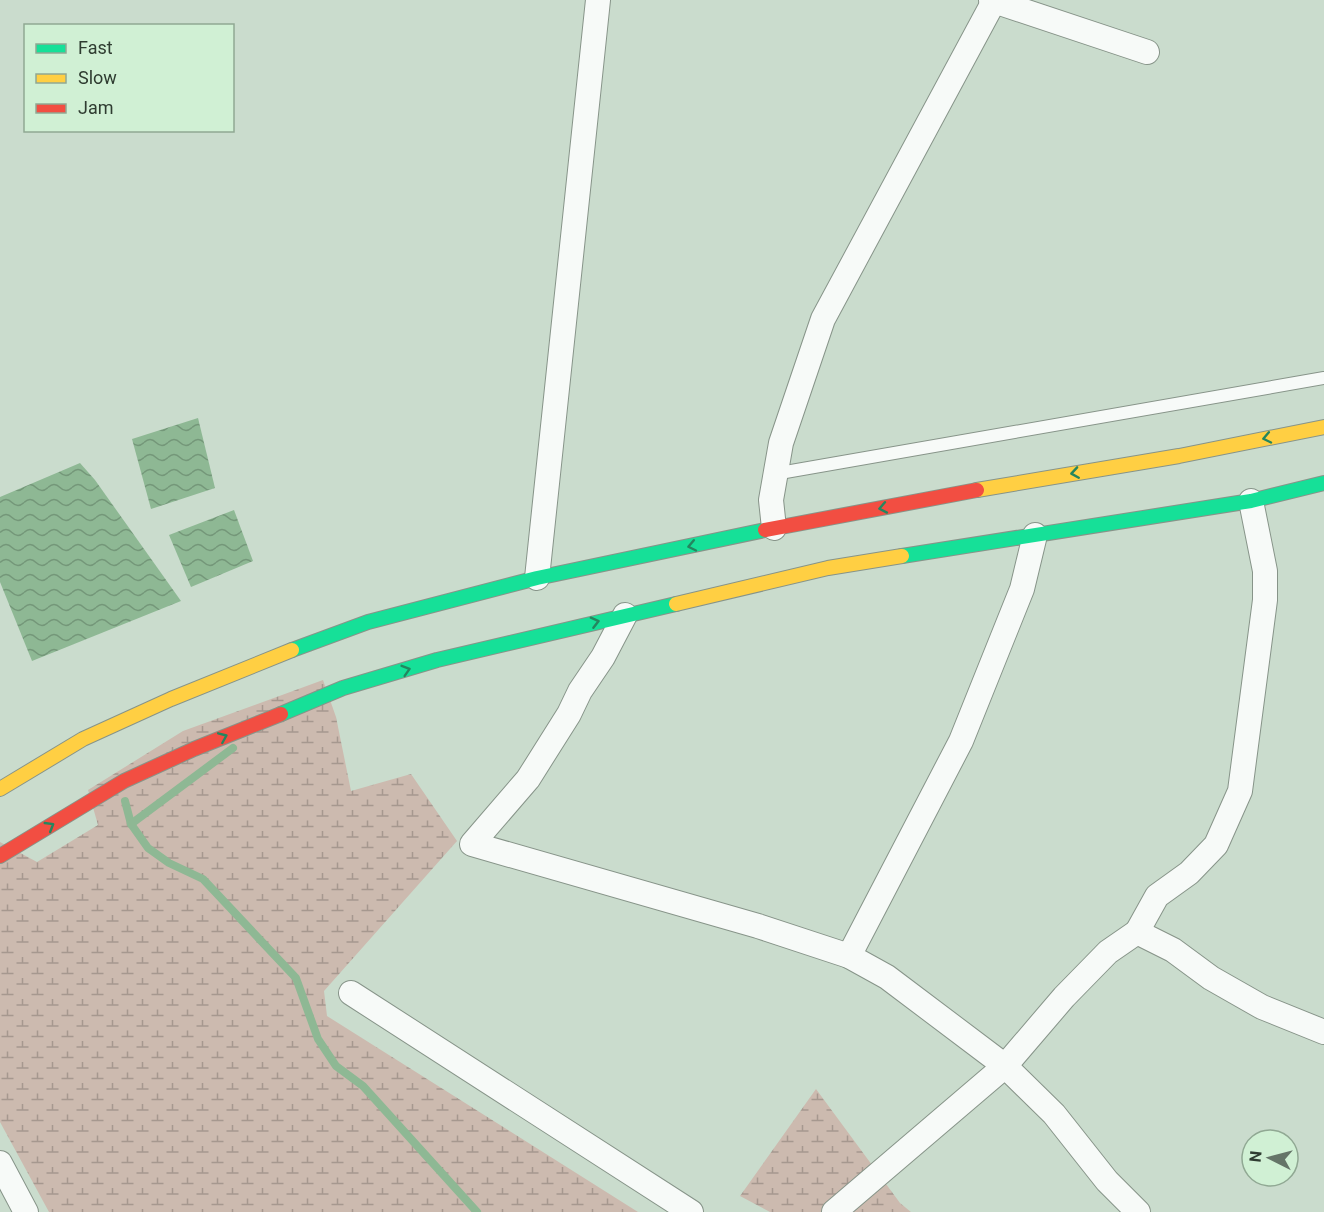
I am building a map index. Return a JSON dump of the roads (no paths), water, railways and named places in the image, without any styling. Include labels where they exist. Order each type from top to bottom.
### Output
[{"type":"highway","points":[[0,789],[83,739],[264,660],[368,622],[537,578],[774,528],[1034,479],[1179,456],[1324,427]]},
{"type":"highway","points":[[0,856],[124,781],[194,749],[343,688],[437,660],[828,568],[1251,501],[1324,483]]},
{"type":"street","points":[[537,578],[598,0]]},
{"type":"street","points":[[774,528],[771,500],[781,443],[823,319],[992,0],[1147,52]]},
{"type":"street","points":[[834,1212],[1005,1066],[1064,997],[1108,952],[1137,932],[1157,896],[1189,873],[1216,845],[1240,791],[1265,600],[1265,571],[1251,501]]},
{"type":"street","points":[[849,956],[960,741],[1022,590],[1035,535]]},
{"type":"street","points":[[625,615],[603,657],[528,779],[472,844],[758,926],[849,956],[887,977],[1005,1066],[1054,1114],[1107,1181],[1138,1212]]},
{"type":"street","points":[[1137,932],[1173,950],[1211,978],[1262,1007],[1324,1032]]},
{"type":"street","points":[[351,993],[691,1212]]},
{"type":"street","points":[[0,1163],[26,1212]]},
{"type":"lane","points":[[774,474],[1324,378]]},
{"type":"water","points":[[198,418],[215,488],[151,509],[132,439]]},
{"type":"water","points":[[80,463],[95,480],[181,601],[32,661],[0,582],[0,497]]},
{"type":"water","points":[[234,510],[253,561],[191,587],[169,535]]},
{"type":"waterway","points":[[131,824],[233,748]]},
{"type":"waterway","points":[[125,801],[131,824],[148,848],[169,863],[203,879],[296,978],[318,1039],[336,1066],[363,1086],[477,1212]]}]
